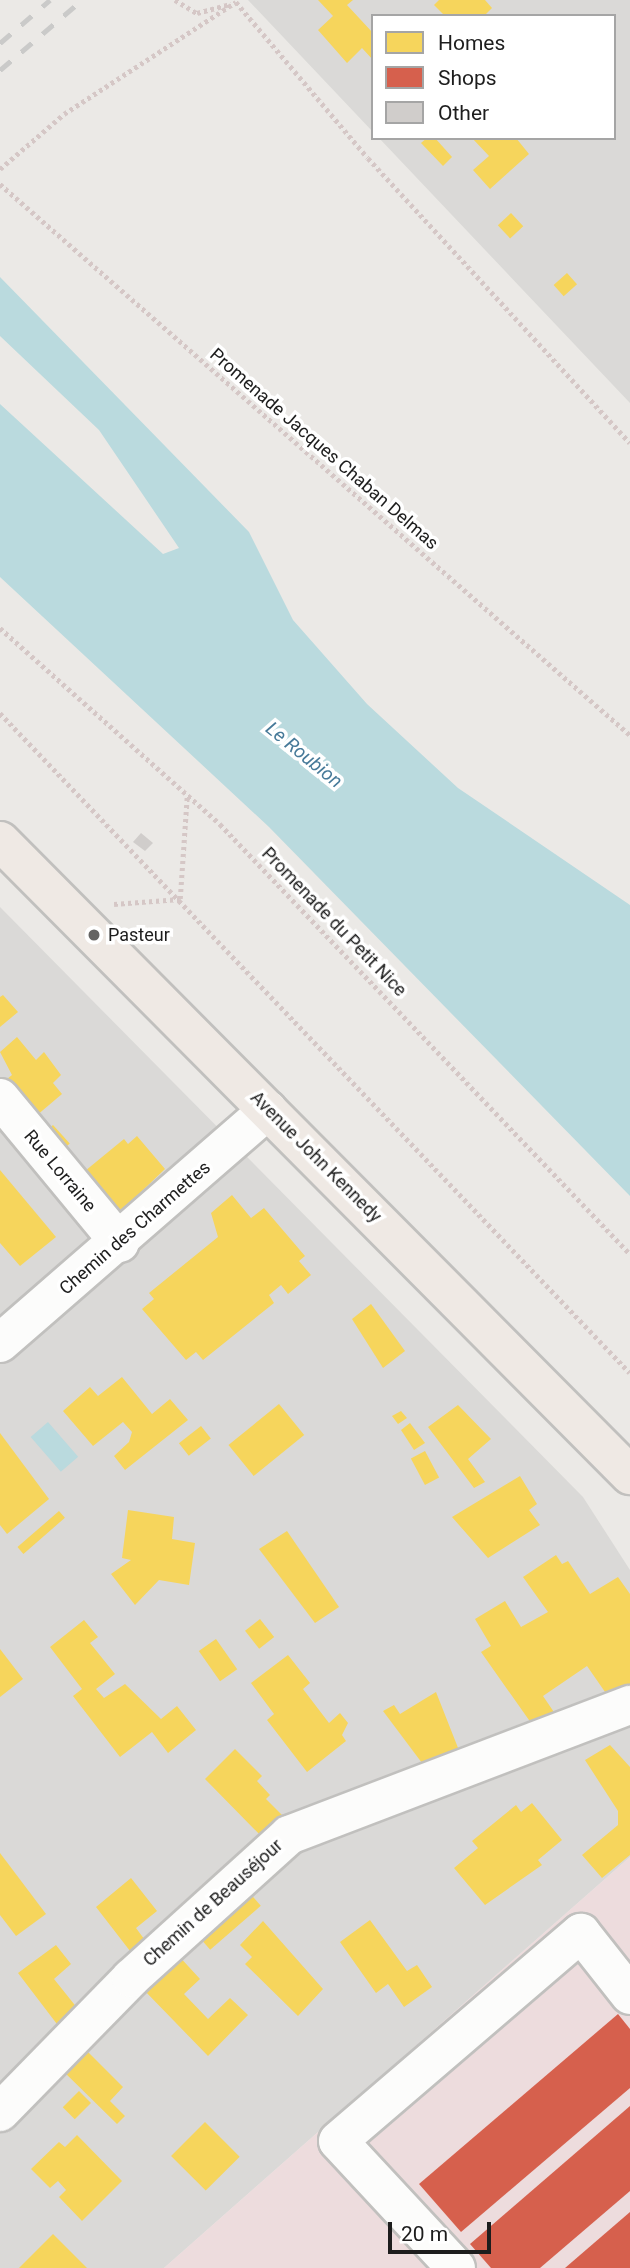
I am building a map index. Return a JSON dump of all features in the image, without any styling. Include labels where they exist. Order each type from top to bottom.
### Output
[{"type":"main road","name":"Avenue John Kennedy","points":[[0,841],[630,1475]]},
{"type":"street","name":"Rue Lorraine","points":[[0,1098],[120,1243]]},
{"type":"street","name":"Chemin des Charmettes","points":[[0,1343],[120,1243],[268,1110]]},
{"type":"street","name":"Chemin de Beauséjour","points":[[0,2112],[131,1978],[289,1835],[630,1705]]},
{"type":"street","points":[[450,2264],[338,2141],[581,1933],[630,1995]]},
{"type":"path","points":[[175,0],[197,13],[237,1]]},
{"type":"path","points":[[0,169],[64,114],[237,1]]},
{"type":"path","points":[[237,1],[368,158],[630,443]]},
{"type":"path","name":"Promenade Jacques Chaban Delmas","points":[[0,184],[630,735]]},
{"type":"path","name":"Promenade du Petit Nice","points":[[0,628],[187,795],[630,1254]]},
{"type":"path","points":[[0,713],[630,1373]]},
{"type":"path","points":[[180,899],[187,795]]},
{"type":"path","points":[[117,903],[180,899]]},
{"type":"shaded area","points":[[248,0],[630,0],[630,403],[381,140],[616,140],[616,14],[371,14],[371,130]]},
{"type":"shaded area","points":[[0,907],[583,1497],[630,1570],[630,1857],[164,2268],[0,2268]]},
{"type":"shaded area","points":[[630,1857],[630,2268],[164,2268]]},
{"type":"water","name":"Le Roubion","points":[[0,277],[249,532],[293,620],[367,704],[458,788],[630,905],[630,1196],[269,827],[0,577],[0,404],[163,554],[179,548],[99,430],[0,336]]},
{"type":"water","points":[[48,1422],[78,1457],[61,1472],[31,1437]]},
{"type":"building: Homes","points":[[318,0],[353,0],[347,5],[371,31],[371,58],[362,48],[347,63],[318,30],[333,16]]},
{"type":"building: Homes","points":[[439,0],[485,0],[492,8],[486,14],[443,14],[434,5]]},
{"type":"building: Homes","points":[[425,140],[437,140],[452,157],[443,166],[421,143]]},
{"type":"building: Homes","points":[[474,140],[518,140],[529,154],[490,189],[473,170],[489,156]]},
{"type":"building: Homes","points":[[511,213],[523,226],[510,238],[498,225]]},
{"type":"building: Homes","points":[[567,273],[577,284],[564,296],[554,285]]},
{"type":"building: Homes","points":[[3,995],[18,1012],[0,1027],[0,997]]},
{"type":"building: Homes","points":[[17,1037],[36,1060],[44,1052],[61,1075],[53,1083],[62,1094],[36,1116],[2,1083],[12,1075],[0,1052]]},
{"type":"building: Homes","points":[[53,1125],[70,1144],[60,1152],[43,1134]]},
{"type":"building: Homes","points":[[137,1136],[165,1169],[119,1213],[85,1171],[124,1139],[128,1144]]},
{"type":"building: Homes","points":[[0,1170],[56,1237],[20,1266],[0,1243]]},
{"type":"building: Homes","points":[[232,1195],[251,1218],[264,1208],[305,1256],[299,1261],[311,1275],[288,1294],[281,1285],[269,1295],[274,1303],[203,1360],[196,1352],[186,1360],[142,1309],[154,1299],[149,1293],[218,1237],[211,1213]]},
{"type":"building: Homes","points":[[371,1304],[405,1351],[383,1368],[352,1319]]},
{"type":"building: Homes","points":[[122,1377],[152,1414],[170,1399],[188,1420],[125,1470],[114,1456],[129,1442],[132,1432],[123,1422],[93,1446],[63,1411],[90,1387],[98,1396]]},
{"type":"building: Homes","points":[[279,1404],[304,1435],[254,1476],[228,1445]]},
{"type":"building: Homes","points":[[458,1405],[491,1439],[468,1459],[485,1482],[474,1488],[428,1427]]},
{"type":"building: Homes","points":[[401,1411],[407,1418],[398,1424],[392,1416]]},
{"type":"building: Homes","points":[[410,1423],[425,1443],[414,1450],[401,1430]]},
{"type":"building: Homes","points":[[201,1426],[211,1439],[189,1456],[179,1443]]},
{"type":"building: Homes","points":[[0,1433],[49,1499],[7,1534],[0,1525]]},
{"type":"building: Homes","points":[[425,1451],[439,1477],[425,1485],[411,1459]]},
{"type":"building: Homes","points":[[520,1476],[537,1504],[529,1510],[540,1525],[488,1558],[452,1517]]},
{"type":"building: Homes","points":[[128,1510],[174,1517],[172,1539],[195,1543],[189,1585],[159,1580],[135,1605],[111,1574],[131,1560],[122,1558]]},
{"type":"building: Homes","points":[[59,1511],[65,1518],[23,1554],[17,1547]]},
{"type":"building: Homes","points":[[287,1531],[339,1607],[315,1623],[259,1549]]},
{"type":"building: Homes","points":[[556,1555],[562,1564],[568,1561],[590,1594],[618,1577],[630,1594],[630,1691],[612,1702],[587,1666],[543,1696],[560,1721],[536,1730],[481,1652],[491,1646],[475,1619],[505,1601],[521,1627],[548,1612],[523,1577]]},
{"type":"building: Homes","points":[[260,1619],[274,1637],[259,1649],[245,1631]]},
{"type":"building: Homes","points":[[84,1620],[98,1637],[90,1643],[115,1674],[96,1689],[104,1698],[125,1684],[161,1719],[177,1706],[196,1730],[168,1753],[152,1732],[120,1757],[73,1696],[82,1689],[50,1647]]},
{"type":"building: Homes","points":[[216,1639],[237,1669],[220,1681],[199,1651]]},
{"type":"building: Homes","points":[[0,1649],[23,1679],[0,1697]]},
{"type":"building: Homes","points":[[288,1655],[310,1683],[303,1689],[329,1723],[340,1713],[348,1723],[342,1735],[346,1741],[307,1772],[267,1720],[274,1714],[251,1683]]},
{"type":"building: Homes","points":[[436,1692],[462,1758],[428,1771],[383,1711],[394,1705],[400,1714]]},
{"type":"building: Homes","points":[[610,1745],[630,1767],[630,1855],[602,1878],[582,1855],[618,1825],[618,1811],[585,1760]]},
{"type":"building: Homes","points":[[235,1749],[262,1776],[257,1781],[270,1795],[266,1799],[283,1816],[262,1837],[205,1779]]},
{"type":"building: Homes","points":[[532,1803],[562,1840],[538,1860],[542,1865],[485,1905],[454,1868],[478,1848],[472,1841],[516,1805],[521,1812]]},
{"type":"building: Homes","points":[[0,1853],[46,1914],[16,1936],[0,1915]]},
{"type":"building: Homes","points":[[131,1878],[157,1911],[136,1928],[150,1947],[137,1960],[96,1907]]},
{"type":"building: Homes","points":[[247,1890],[261,1906],[210,1950],[196,1934]]},
{"type":"building: Homes","points":[[370,1920],[407,1971],[417,1965],[432,1987],[404,2007],[388,1984],[376,1993],[340,1942]]},
{"type":"building: Homes","points":[[263,1921],[323,1989],[298,2016],[245,1964],[252,1957],[240,1945]]},
{"type":"building: Homes","points":[[56,1945],[71,1964],[54,1979],[82,2014],[63,2032],[18,1973]]},
{"type":"building: Homes","points":[[177,1954],[200,1979],[184,1994],[208,2019],[230,1998],[248,2015],[208,2056],[143,1989]]},
{"type":"building: Homes","points":[[83,2047],[123,2087],[110,2101],[125,2116],[117,2124],[61,2069]]},
{"type":"building: Homes","points":[[79,2091],[91,2103],[75,2119],[63,2107]]},
{"type":"building: Homes","points":[[205,2122],[240,2157],[206,2191],[171,2156]]},
{"type":"building: Homes","points":[[77,2135],[122,2181],[82,2221],[59,2197],[66,2190],[58,2181],[50,2188],[31,2169],[59,2142],[65,2147]]},
{"type":"building: Homes","points":[[53,2234],[87,2268],[19,2268]]},
{"type":"building: Shops","points":[[618,2014],[630,2029],[630,2088],[461,2232],[419,2184]]},
{"type":"building: Shops","points":[[630,2106],[630,2191],[540,2268],[491,2268],[470,2244]]},
{"type":"building: Shops","points":[[630,2212],[630,2268],[565,2268]]},
{"type":"building: Other","points":[[141,833],[153,843],[145,851],[133,842]]},
{"type":"railway","points":[[0,43],[50,0]]},
{"type":"railway","points":[[0,70],[82,0]]},
{"type":"place","name":"Pasteur","points":[[94,935]]}]
